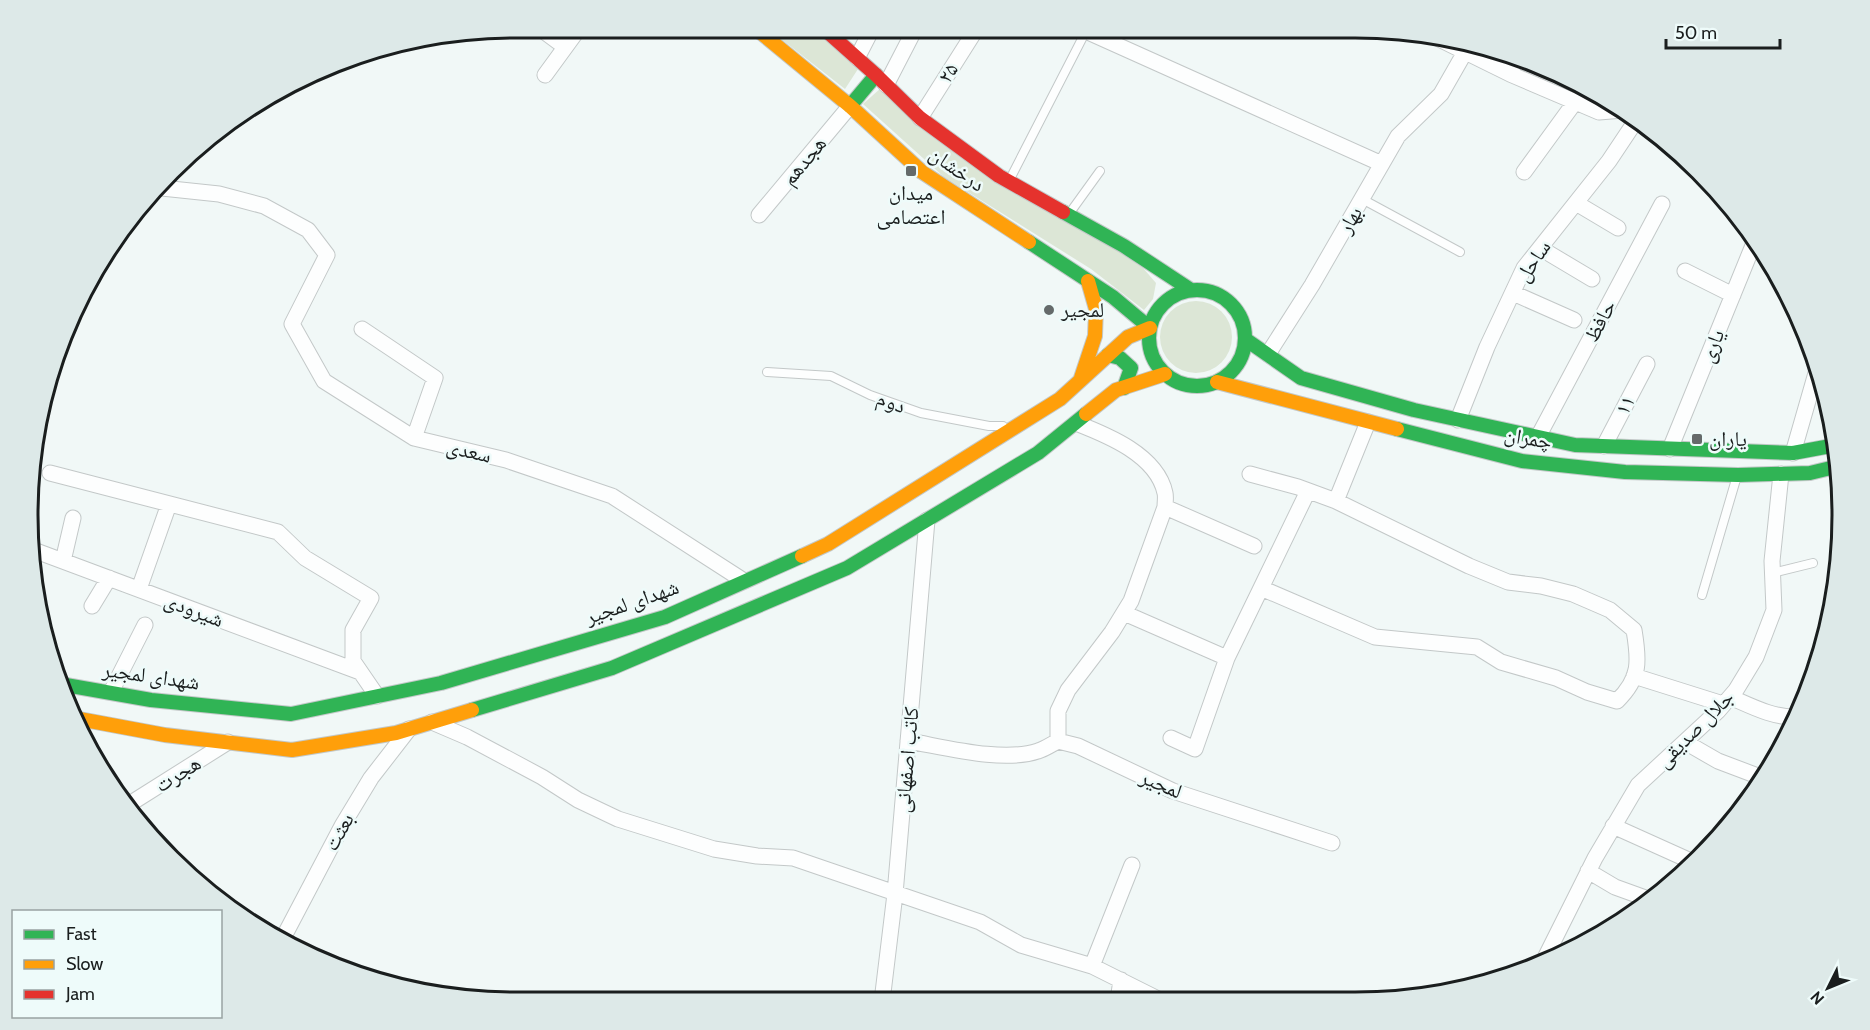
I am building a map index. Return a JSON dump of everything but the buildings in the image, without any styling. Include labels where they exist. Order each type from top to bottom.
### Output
[{"type":"main road","name":"درخشان","points":[[767,38],[850,106],[922,172],[1113,297],[1150,328]]},
{"type":"main road","name":"درخشان","points":[[834,38],[920,118],[1008,181],[1124,246],[1191,290]]},
{"type":"main road","points":[[850,106],[881,80]]},
{"type":"main road","points":[[1081,380],[1095,336],[1096,309],[1088,281]]},
{"type":"main road","points":[[1191,290],[1207,291],[1222,297],[1234,308],[1242,323],[1245,339],[1243,352],[1228,375],[1204,386],[1190,386],[1177,382],[1166,374],[1157,365],[1151,353],[1149,341],[1150,328],[1155,314],[1164,303],[1176,294],[1191,290]]},
{"type":"main road","name":"شهدای لمجیر","points":[[69,685],[151,700],[291,714],[441,683],[665,617],[828,543],[1060,399],[1128,337],[1150,328]]},
{"type":"main road","name":"چمران","points":[[1245,339],[1301,378],[1414,410],[1575,445],[1793,453],[1827,447]]},
{"type":"main road","points":[[1108,355],[1120,358],[1131,368],[1124,388]]},
{"type":"main road","points":[[84,720],[165,735],[292,750],[409,729],[612,668],[848,568],[1038,453],[1116,390],[1166,374]]},
{"type":"main road","name":"چمران","points":[[1217,382],[1522,461],[1625,472],[1738,475],[1810,473],[1829,468]]},
{"type":"street","points":[[553,38],[565,47]]},
{"type":"street","points":[[545,75],[572,38]]},
{"type":"street","points":[[856,58],[867,38]]},
{"type":"street","points":[[881,80],[909,38]]},
{"type":"street","name":"۲۵","points":[[920,118],[971,38]]},
{"type":"street","points":[[1102,38],[1382,164]]},
{"type":"street","points":[[1461,50],[1510,74],[1599,112],[1609,111]]},
{"type":"street","name":"بهار","points":[[1268,354],[1312,285],[1398,136],[1441,94],[1465,52]]},
{"type":"street","points":[[1510,74],[1513,65]]},
{"type":"street","points":[[1524,172],[1575,102]]},
{"type":"street","name":"هجدهم","points":[[759,215],[850,106]]},
{"type":"street","name":"ساحل","points":[[1458,420],[1487,347],[1524,268],[1609,162],[1632,126]]},
{"type":"street","name":"سعدی","points":[[167,188],[219,194],[264,206],[308,230],[327,255],[292,324],[324,381],[414,438],[506,460],[612,496],[744,581]]},
{"type":"street","points":[[1576,202],[1618,228]]},
{"type":"street","name":"حافظ","points":[[1538,437],[1662,204]]},
{"type":"street","points":[[1540,248],[1592,279]]},
{"type":"street","name":"یاری","points":[[1670,448],[1751,249]]},
{"type":"street","points":[[1685,271],[1733,295]]},
{"type":"street","points":[[1512,292],[1574,320]]},
{"type":"street","points":[[362,329],[435,378],[414,438]]},
{"type":"street","name":"۱۱","points":[[1604,446],[1647,364]]},
{"type":"street","points":[[1793,453],[1813,382]]},
{"type":"street","points":[[1336,501],[1368,422]]},
{"type":"street","points":[[908,741],[971,752],[1013,756],[1038,751],[1058,741],[1058,711],[1068,690],[1112,632],[1131,601],[1165,507],[1165,492],[1156,473],[1143,460],[1129,449],[1076,423]]},
{"type":"street","points":[[50,473],[278,532],[305,558],[371,598],[353,630],[353,661],[377,696]]},
{"type":"street","points":[[1250,474],[1308,490],[1336,501],[1469,566],[1508,582],[1540,586],[1573,594],[1610,610],[1634,630],[1639,660],[1629,690],[1617,701],[1587,692],[1556,678],[1501,662],[1477,647],[1376,637],[1261,588]]},
{"type":"street","name":"جلال صدیقی","points":[[1550,950],[1588,871],[1638,785],[1727,700],[1756,657],[1774,610],[1773,573],[1781,474]]},
{"type":"street","points":[[1171,738],[1195,749],[1227,658],[1308,490]]},
{"type":"street","points":[[139,589],[170,504]]},
{"type":"street","points":[[1165,507],[1254,546]]},
{"type":"street","points":[[63,561],[73,518]]},
{"type":"street","name":"کاتب اصفهانی","points":[[883,992],[895,894],[927,520]]},
{"type":"street","name":"شیرودی","points":[[40,552],[360,672]]},
{"type":"street","points":[[92,606],[109,578]]},
{"type":"street","points":[[1124,613],[1227,658]]},
{"type":"street","points":[[111,692],[145,625]]},
{"type":"street","points":[[1634,676],[1787,718]]},
{"type":"street","points":[[432,722],[467,737],[542,777],[578,800],[618,819],[714,849],[757,856],[793,858],[980,922],[1021,945],[1092,966],[1144,992]]},
{"type":"street","name":"بعثت","points":[[285,934],[342,826],[371,778],[409,729]]},
{"type":"street","name":"لمجیر","points":[[1058,741],[1078,746],[1173,791],[1332,843]]},
{"type":"street","name":"هجرت","points":[[133,802],[228,742]]},
{"type":"street","points":[[1685,742],[1718,761],[1755,775]]},
{"type":"street","points":[[1613,826],[1686,859]]},
{"type":"street","points":[[1092,966],[1132,865]]},
{"type":"street","points":[[1588,871],[1615,887],[1642,897]]},
{"type":"street","points":[[1119,992],[1121,980]]},
{"type":"lane","points":[[1008,181],[1078,38]]},
{"type":"lane","points":[[1069,215],[1100,171]]},
{"type":"lane","points":[[1362,199],[1460,252]]},
{"type":"lane","name":"دوم","points":[[767,372],[831,376],[870,395],[921,413],[988,426],[1017,426]]},
{"type":"lane","points":[[1702,595],[1738,475]]},
{"type":"lane","points":[[1773,573],[1813,562]]},
{"type":"green space","points":[[780,38],[823,38],[858,69],[845,89]]},
{"type":"green space","points":[[881,88],[1143,268],[1156,283],[1153,299],[1144,310],[1091,269],[944,177],[863,104]]},
{"type":"green space","points":[[1196,301],[1216,307],[1226,317],[1232,337],[1226,357],[1216,367],[1196,373],[1176,367],[1166,357],[1160,337],[1166,317],[1176,307]]},
{"type":"traffic: fast","points":[[850,106],[876,75]]},
{"type":"traffic: fast","points":[[1063,212],[1124,246],[1191,290]]},
{"type":"traffic: fast","points":[[1029,242],[1113,297],[1150,328]]},
{"type":"traffic: fast","points":[[1197,290],[1215,294],[1231,304],[1241,320],[1245,338],[1241,356],[1231,372],[1215,382],[1197,386],[1179,382],[1163,372],[1153,356],[1149,338],[1153,320],[1163,304],[1179,294],[1197,290]]},
{"type":"traffic: fast","points":[[1245,339],[1301,378],[1414,410],[1575,445],[1793,453],[1827,447]]},
{"type":"traffic: fast","points":[[1108,355],[1120,358],[1131,368],[1124,388]]},
{"type":"traffic: fast","points":[[472,710],[612,668],[847,568],[1038,453],[1086,414]]},
{"type":"traffic: fast","points":[[1397,429],[1522,461],[1625,472],[1738,475],[1810,473],[1829,468]]},
{"type":"traffic: fast","points":[[69,686],[151,700],[291,714],[441,683],[665,617],[802,556]]},
{"type":"traffic: slow","points":[[767,38],[850,106],[922,172],[1029,242]]},
{"type":"traffic: slow","points":[[1081,378],[1095,336],[1096,309],[1088,281]]},
{"type":"traffic: slow","points":[[802,556],[828,544],[1060,399],[1128,337],[1150,328]]},
{"type":"traffic: slow","points":[[1086,414],[1116,390],[1165,374]]},
{"type":"traffic: slow","points":[[1217,382],[1397,429]]},
{"type":"traffic: slow","points":[[84,720],[165,735],[292,750],[396,733],[472,710]]},
{"type":"traffic: jam","points":[[834,38],[920,118],[999,176],[1063,212]]},
{"type":"place","name":"میدان اعتصامی","points":[[911,171]]},
{"type":"place","name":"لمجیر","points":[[1049,310]]},
{"type":"place","name":"یاران","points":[[1697,439]]}]
